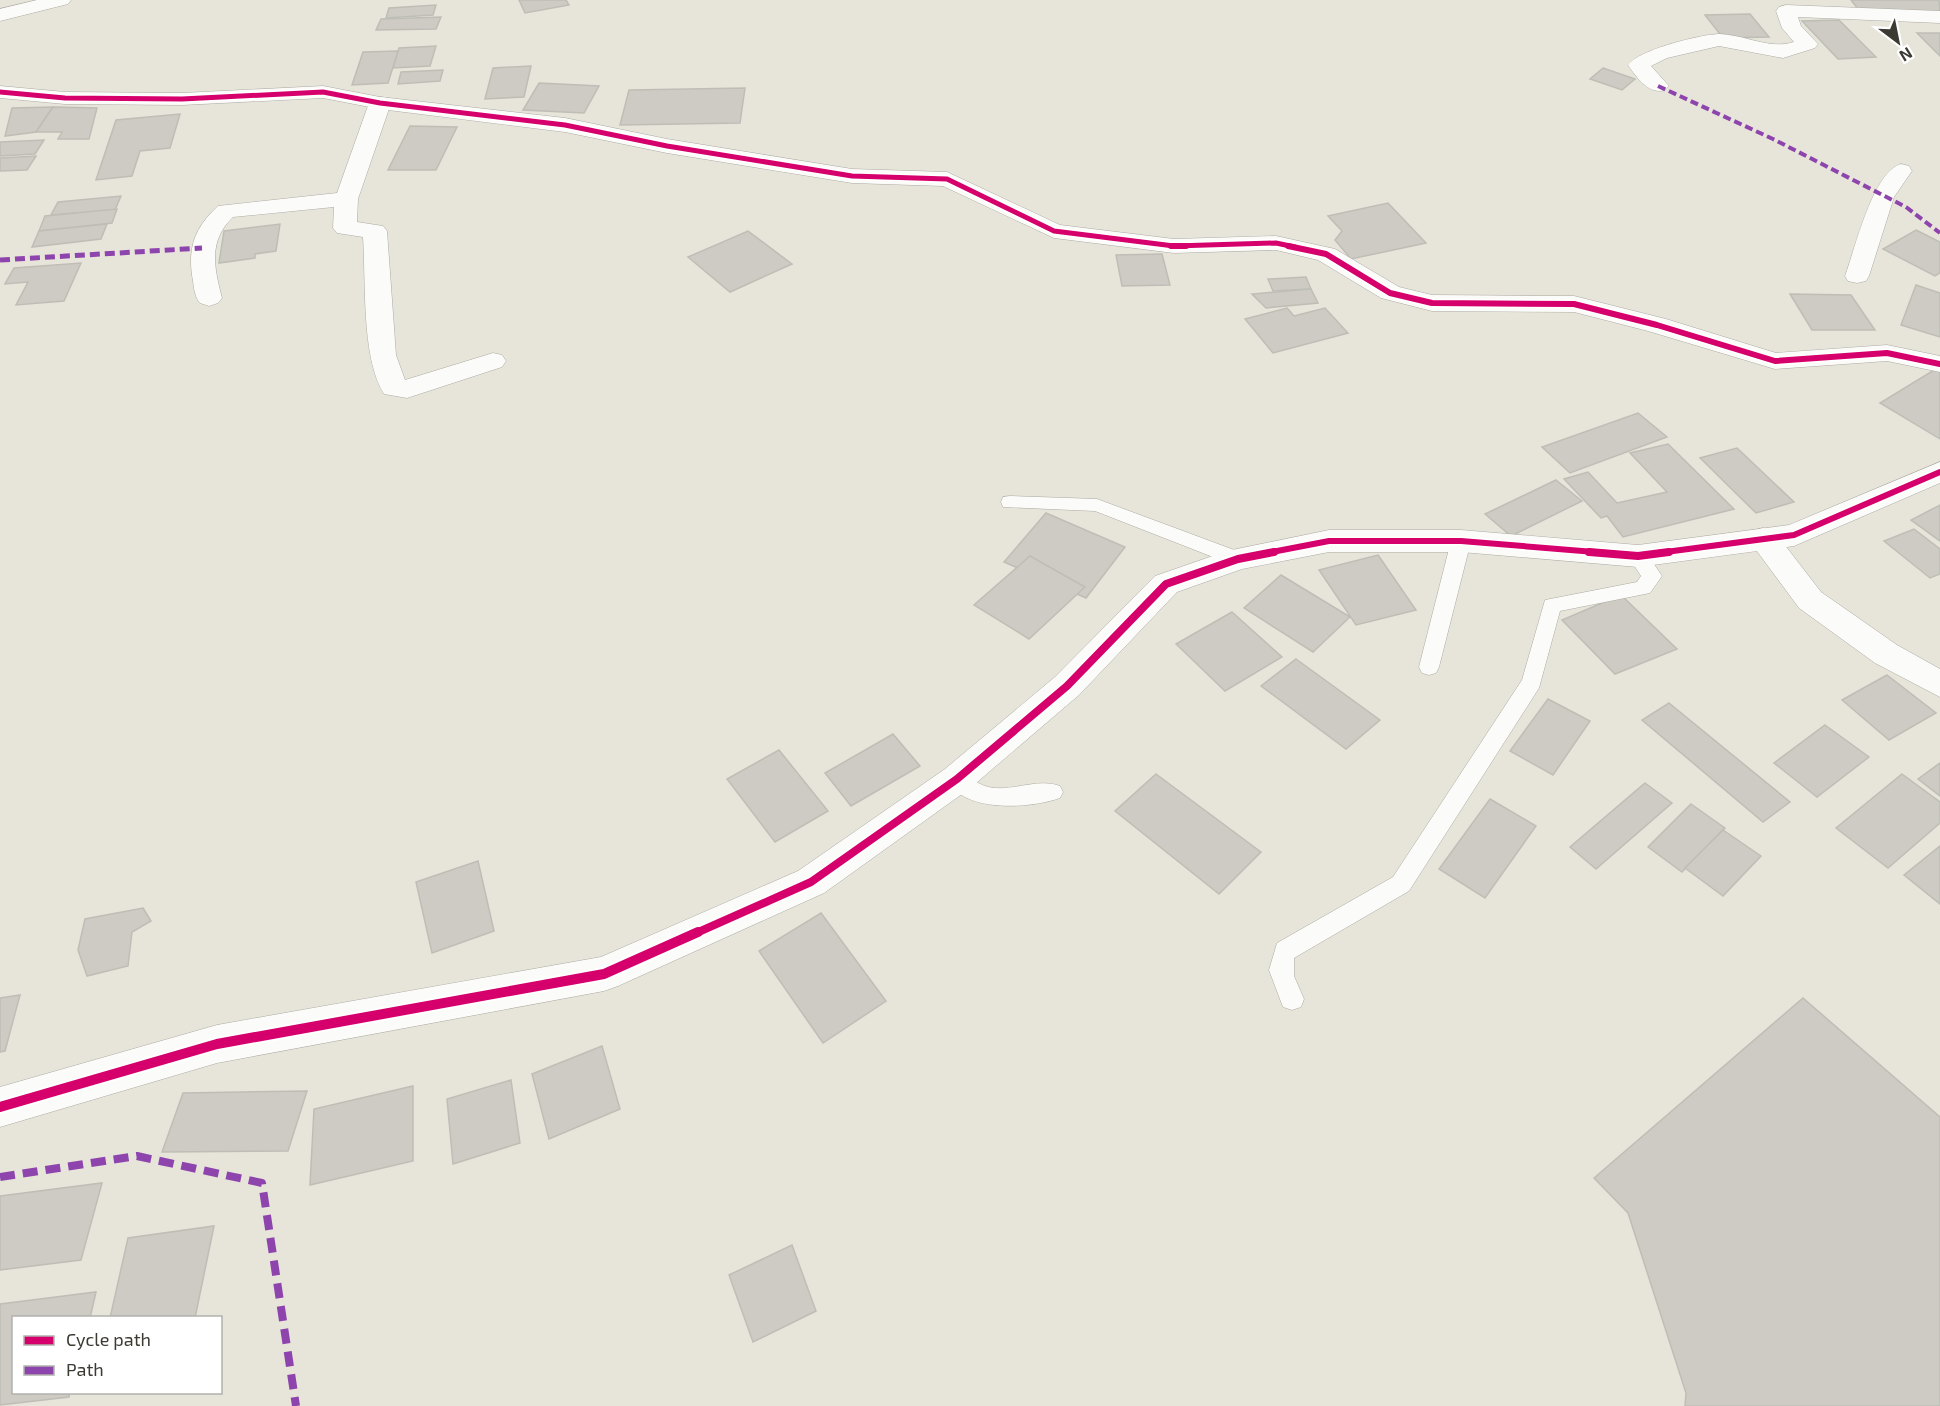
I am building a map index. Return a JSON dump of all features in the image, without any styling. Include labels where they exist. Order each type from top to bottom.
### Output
[{"type":"street","points":[[0,15],[61,0]]},
{"type":"street","points":[[1768,0],[1786,10],[1940,17]]},
{"type":"street","points":[[1658,86],[1638,64],[1660,53],[1719,40],[1783,52],[1808,44],[1792,28],[1786,10]]},
{"type":"street","points":[[0,92],[65,98],[147,99],[258,97],[323,92],[380,103],[565,125],[667,146],[852,176],[946,179],[1054,231],[1174,246],[1276,243],[1326,254],[1390,293],[1432,303],[1574,304],[1657,324],[1775,361],[1832,359],[1887,353],[1940,364]]},
{"type":"street","points":[[380,103],[346,199],[345,228],[375,231],[383,355],[394,388],[407,389],[493,361]]},
{"type":"street","points":[[1857,276],[1874,230],[1882,197],[1901,171]]},
{"type":"street","points":[[209,298],[200,256],[206,235],[217,218],[226,211],[346,199]]},
{"type":"street","points":[[0,1107],[218,1044],[604,974],[811,882],[957,779],[1067,686],[1166,584],[1238,559],[1329,541],[1461,542],[1638,556],[1794,535],[1940,472]]},
{"type":"street","points":[[1763,539],[1810,600],[1886,654],[1940,684]]},
{"type":"lane","points":[[1010,502],[1097,505],[1238,559]]},
{"type":"lane","points":[[1429,667],[1461,542]]},
{"type":"lane","points":[[1292,999],[1280,974],[1285,951],[1401,884],[1532,682],[1552,605],[1643,588],[1652,576],[1638,556]]},
{"type":"lane","points":[[957,779],[981,795],[1003,797],[1052,792]]},
{"type":"building","points":[[519,0],[566,0],[569,5],[525,13]]},
{"type":"building","points":[[1851,0],[1939,0],[1940,12],[1858,9]]},
{"type":"building","points":[[436,5],[433,15],[386,18],[389,8]]},
{"type":"building","points":[[1750,14],[1769,37],[1723,38],[1705,15]]},
{"type":"building","points":[[441,17],[436,29],[376,30],[381,19]]},
{"type":"building","points":[[1839,20],[1876,57],[1838,59],[1802,21]]},
{"type":"building","points":[[1917,33],[1940,33],[1940,56]]},
{"type":"building","points":[[436,46],[430,66],[393,68],[399,48]]},
{"type":"building","points":[[398,51],[388,83],[352,85],[363,52]]},
{"type":"building","points":[[531,66],[524,97],[485,99],[493,68]]},
{"type":"building","points":[[1603,68],[1635,79],[1622,90],[1590,79]]},
{"type":"building","points":[[443,70],[440,81],[398,84],[401,72]]},
{"type":"building","points":[[539,83],[599,86],[584,113],[523,110]]},
{"type":"building","points":[[745,88],[740,123],[620,125],[629,90]]},
{"type":"building","points":[[53,107],[36,132],[5,136],[12,108]]},
{"type":"building","points":[[53,107],[97,108],[89,139],[58,139],[62,132],[36,132]]},
{"type":"building","points":[[180,114],[170,148],[140,151],[132,176],[96,180],[116,120]]},
{"type":"building","points":[[410,126],[457,127],[436,170],[388,170]]},
{"type":"building","points":[[44,140],[35,154],[0,156],[0,142]]},
{"type":"building","points":[[36,156],[27,170],[0,171],[0,158]]},
{"type":"building","points":[[121,196],[115,210],[51,215],[58,202]]},
{"type":"building","points":[[1388,203],[1426,243],[1351,259],[1335,240],[1342,231],[1328,216]]},
{"type":"building","points":[[117,209],[112,223],[39,231],[45,216]]},
{"type":"building","points":[[107,224],[101,239],[32,247],[39,231]]},
{"type":"building","points":[[280,224],[276,251],[255,254],[255,258],[219,263],[224,231]]},
{"type":"building","points":[[1916,230],[1940,242],[1940,273],[1935,276],[1883,249]]},
{"type":"building","points":[[748,231],[792,264],[730,292],[688,257]]},
{"type":"building","points":[[1162,254],[1170,285],[1122,286],[1116,255]]},
{"type":"building","points":[[81,263],[64,301],[16,305],[28,282],[5,284],[14,268]]},
{"type":"building","points":[[1306,277],[1311,289],[1273,291],[1268,279]]},
{"type":"building","points":[[1916,285],[1940,293],[1940,337],[1901,325]]},
{"type":"building","points":[[1311,289],[1318,303],[1266,308],[1252,294]]},
{"type":"building","points":[[1790,294],[1851,295],[1875,330],[1812,330]]},
{"type":"building","points":[[1287,308],[1294,316],[1325,308],[1348,333],[1273,353],[1245,319]]},
{"type":"building","points":[[1940,367],[1940,439],[1880,403]]},
{"type":"building","points":[[1638,413],[1667,437],[1570,473],[1542,447]]},
{"type":"building","points":[[1668,444],[1734,509],[1623,537],[1607,516],[1601,518],[1564,479],[1588,472],[1617,503],[1667,492],[1630,453]]},
{"type":"building","points":[[1737,448],[1794,502],[1756,513],[1700,458]]},
{"type":"building","points":[[1556,480],[1582,501],[1511,536],[1485,514]]},
{"type":"building","points":[[1940,505],[1940,541],[1911,520]]},
{"type":"building","points":[[1046,513],[1125,547],[1086,598],[1004,562]]},
{"type":"building","points":[[1914,529],[1940,549],[1940,574],[1930,578],[1884,541]]},
{"type":"building","points":[[1378,555],[1416,610],[1356,625],[1319,570]]},
{"type":"building","points":[[1030,556],[1085,587],[1029,639],[974,605]]},
{"type":"building","points":[[1281,575],[1350,617],[1313,652],[1244,608]]},
{"type":"building","points":[[1621,595],[1677,649],[1615,674],[1562,620]]},
{"type":"building","points":[[1232,612],[1282,657],[1225,691],[1176,644]]},
{"type":"building","points":[[1296,659],[1380,720],[1346,749],[1261,686]]},
{"type":"building","points":[[1887,675],[1936,713],[1889,740],[1842,700]]},
{"type":"building","points":[[1548,699],[1590,721],[1553,775],[1510,751]]},
{"type":"building","points":[[1669,703],[1790,802],[1763,822],[1642,720]]},
{"type":"building","points":[[1825,725],[1869,757],[1817,797],[1774,763]]},
{"type":"building","points":[[893,734],[920,766],[851,806],[825,773]]},
{"type":"building","points":[[779,750],[828,811],[775,842],[727,779]]},
{"type":"building","points":[[1940,763],[1940,796],[1918,779]]},
{"type":"building","points":[[1156,774],[1261,852],[1219,894],[1115,811]]},
{"type":"building","points":[[1902,774],[1940,802],[1940,823],[1888,868],[1836,828]]},
{"type":"building","points":[[1645,783],[1672,803],[1596,869],[1570,847]]},
{"type":"building","points":[[1490,799],[1536,826],[1485,898],[1439,869]]},
{"type":"building","points":[[1691,804],[1725,828],[1682,872],[1648,847]]},
{"type":"building","points":[[1723,830],[1761,856],[1723,896],[1685,868]]},
{"type":"building","points":[[1940,846],[1940,904],[1904,875]]},
{"type":"building","points":[[478,861],[494,931],[432,953],[416,882]]},
{"type":"building","points":[[143,908],[151,921],[132,932],[128,966],[87,976],[78,950],[85,919]]},
{"type":"building","points":[[821,913],[886,1001],[823,1043],[759,951]]},
{"type":"building","points":[[20,995],[5,1051],[0,1052],[0,998]]},
{"type":"building","points":[[1803,998],[1940,1117],[1940,1406],[1685,1406],[1686,1393],[1628,1213],[1594,1178]]},
{"type":"building","points":[[602,1046],[620,1109],[549,1139],[532,1074]]},
{"type":"building","points":[[511,1080],[520,1143],[453,1164],[447,1099]]},
{"type":"building","points":[[413,1086],[413,1161],[310,1185],[314,1109]]},
{"type":"building","points":[[307,1091],[288,1151],[162,1152],[183,1093]]},
{"type":"building","points":[[102,1183],[81,1260],[0,1270],[0,1196]]},
{"type":"building","points":[[214,1226],[195,1316],[110,1316],[128,1238]]},
{"type":"building","points":[[792,1245],[816,1311],[753,1342],[729,1275]]},
{"type":"building","points":[[96,1292],[90,1316],[12,1316],[12,1394],[70,1394],[69,1397],[0,1405],[0,1304]]},
{"type":"marked path","points":[[1658,86],[1773,139],[1906,207],[1940,233]]},
{"type":"marked path","points":[[0,260],[202,248]]},
{"type":"marked path","points":[[0,1177],[137,1156],[262,1183],[296,1406]]},
{"type":"cycle path","points":[[0,92],[65,98],[182,99],[323,92],[380,103],[565,125],[667,146],[852,176],[947,179],[1054,231],[1174,246],[1276,243],[1326,254],[1390,293],[1432,303],[1574,304],[1657,325],[1775,361],[1832,359],[1887,353],[1940,364]]},
{"type":"cycle path","points":[[0,1107],[217,1044],[604,974],[811,882],[957,779],[1067,686],[1166,584],[1238,559],[1329,541],[1461,541],[1638,556],[1794,535],[1940,472]]}]
